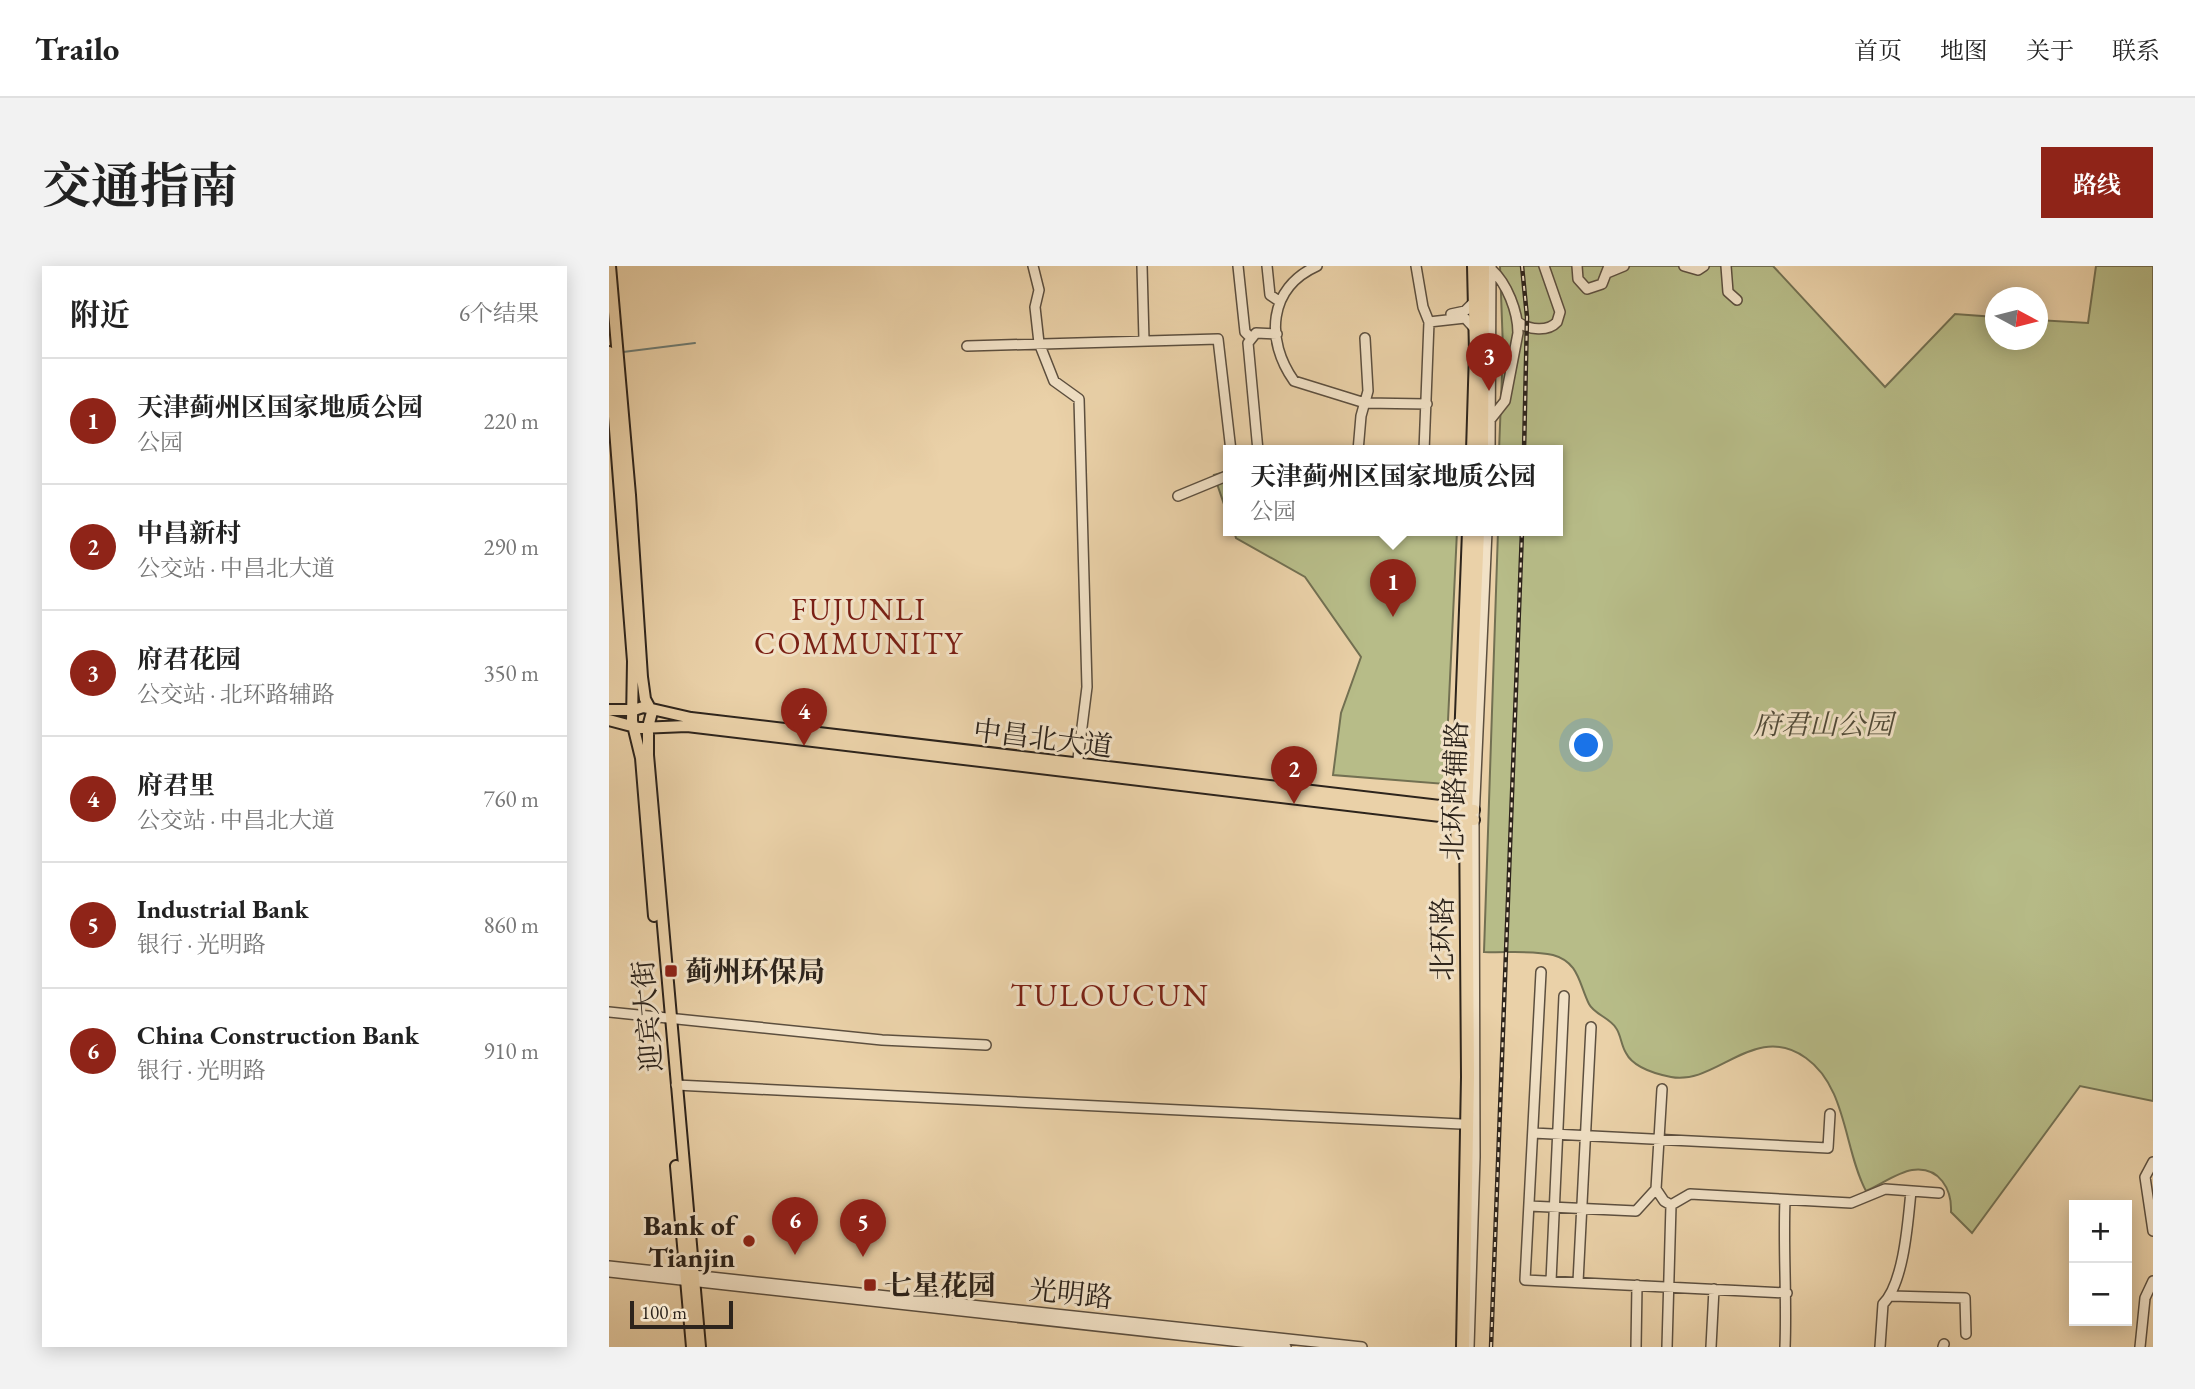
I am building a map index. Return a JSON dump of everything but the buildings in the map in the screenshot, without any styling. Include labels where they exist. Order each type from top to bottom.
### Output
[{"type":"highway","points":[[1473,445],[1476,329],[1474,266]]},
{"type":"highway","points":[[1483,445],[1487,422],[1488,267]]},
{"type":"highway","name":"北环路","points":[[1455,1347],[1461,1124],[1469,536]]},
{"type":"highway","name":"北环路","points":[[1463,1347],[1468,1077],[1466,815],[1478,536]]},
{"type":"main road","name":"迎宾大街","points":[[610,266],[616,341],[612,357],[635,710],[632,716],[641,758],[690,1278],[700,1347]]},
{"type":"main road","name":"迎宾大街","points":[[612,357],[642,677],[653,718],[648,727],[666,1016],[676,1085],[690,1278],[692,1347]]},
{"type":"main road","name":"中昌北大道","points":[[609,710],[649,708],[691,718],[1076,769]]},
{"type":"main road","name":"中昌北大道","points":[[609,720],[634,726],[687,726],[1466,815]]},
{"type":"street","points":[[1033,266],[1039,290],[1035,307],[1039,343],[1054,381],[1079,399],[1087,687],[1076,769]]},
{"type":"street","points":[[1142,266],[1144,340]]},
{"type":"street","points":[[1238,266],[1245,332],[1250,337],[1258,445]]},
{"type":"street","points":[[1267,266],[1271,295],[1279,301]]},
{"type":"street","points":[[1297,266],[1298,277]]},
{"type":"street","points":[[1317,266],[1283,290],[1279,301],[1277,334],[1281,356],[1294,381],[1365,403],[1427,404]]},
{"type":"street","points":[[1416,266],[1423,307],[1429,319],[1425,445]]},
{"type":"street","points":[[1522,330],[1551,328],[1559,317],[1544,266]]},
{"type":"street","points":[[1577,266],[1578,279],[1587,289],[1602,284],[1608,269],[1624,266]]},
{"type":"street","points":[[1685,266],[1699,270],[1704,266]]},
{"type":"street","points":[[1726,266],[1728,292],[1737,300]]},
{"type":"street","points":[[1488,267],[1501,282],[1522,330],[1505,401],[1487,422],[1489,445]]},
{"type":"street","points":[[1429,319],[1465,311],[1475,301]]},
{"type":"street","points":[[1429,319],[1465,318],[1476,329]]},
{"type":"street","points":[[1250,337],[1269,332],[1277,334]]},
{"type":"street","points":[[1359,445],[1361,416],[1368,391],[1365,338]]},
{"type":"street","points":[[967,346],[1218,339],[1230,445]]},
{"type":"street","points":[[1178,496],[1223,477]]},
{"type":"street","name":"北环路辅路","points":[[1469,1347],[1475,1157],[1466,815],[1487,536]]},
{"type":"street","points":[[1541,972],[1525,1279],[1787,1293]]},
{"type":"street","points":[[1551,1281],[1564,996]]},
{"type":"street","points":[[609,1012],[882,1040],[986,1045]]},
{"type":"street","points":[[1578,1282],[1591,1027]]},
{"type":"street","points":[[676,1085],[1461,1124]]},
{"type":"street","points":[[1662,1089],[1656,1188],[1664,1201],[1671,1205]]},
{"type":"street","points":[[1533,1133],[1828,1148],[1830,1114]]},
{"type":"street","points":[[2153,1161],[2145,1177],[2153,1231]]},
{"type":"street","points":[[1529,1206],[1636,1211],[1656,1188]]},
{"type":"street","points":[[1671,1205],[1690,1194],[1851,1203],[1885,1189],[1939,1193]]},
{"type":"street","points":[[1880,1347],[1883,1304],[1891,1296],[1895,1275],[1902,1264],[1911,1191]]},
{"type":"street","points":[[1785,1200],[1785,1347]]},
{"type":"street","points":[[1667,1347],[1671,1205]]},
{"type":"street","name":"光明路","points":[[609,1266],[690,1278],[1286,1347]]},
{"type":"street","name":"光明路","points":[[609,1272],[1362,1347]]},
{"type":"street","points":[[2140,1347],[2145,1298],[2153,1281]]},
{"type":"street","points":[[1636,1347],[1637,1285]]},
{"type":"street","points":[[1711,1347],[1714,1289]]},
{"type":"street","points":[[1891,1296],[1965,1298],[1966,1334]]},
{"type":"green space","name":"府君山公园","points":[[1500,266],[1773,266],[1885,387],[1955,314],[1985,316],[1985,350],[2048,350],[2048,321],[2088,323],[2096,266],[2153,266],[2153,1101],[2080,1086],[1972,1233],[1951,1212],[1946,1188],[1937,1176],[1930,1172],[1907,1171],[1866,1191],[1830,1085],[1806,1058],[1787,1049],[1770,1047],[1753,1050],[1704,1073],[1688,1077],[1671,1077],[1652,1072],[1629,1058],[1616,1028],[1591,1007],[1573,968],[1562,958],[1545,953],[1484,952],[1498,536],[1563,536],[1563,445],[1499,445],[1503,349]]},
{"type":"green space","points":[[1223,472],[1223,501],[1214,475]]},
{"type":"green space","points":[[1457,536],[1445,784],[1333,775],[1341,713],[1361,657],[1305,577],[1236,538]]},
{"type":"waterway","points":[[623,352],[695,343]]},
{"type":"railway","points":[[1522,266],[1527,317],[1524,445]]},
{"type":"railway","points":[[1491,1347],[1522,536]]},
{"type":"place","name":"府君花园","points":[[1489,391]]},
{"type":"place","name":"天津蓟州区国家地质公园","points":[[1393,617]]},
{"type":"place","name":"府君里","points":[[804,746]]},
{"type":"place","name":"中昌新村","points":[[1294,804]]},
{"type":"place","name":"蓟州环保局","points":[[671,971]]},
{"type":"place","name":"Bank of Tianjin","points":[[749,1241]]},
{"type":"place","name":"China Construction Bank","points":[[795,1255]]},
{"type":"place","name":"Industrial Bank","points":[[863,1257]]},
{"type":"place","name":"七星花园","points":[[870,1285]]},
{"type":"district","name":"FUJUNLI COMMUNITY","points":[[859,626]]},
{"type":"district","name":"TULOUCUN","points":[[1110,995]]}]
